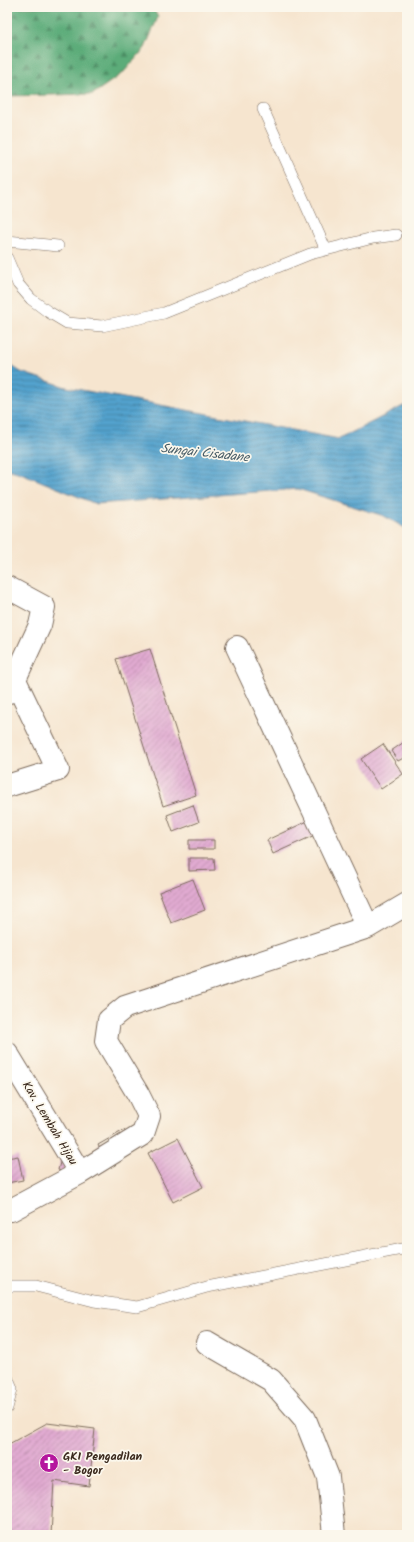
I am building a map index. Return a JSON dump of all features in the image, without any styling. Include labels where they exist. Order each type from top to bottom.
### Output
[{"type":"street","points":[[7,587],[44,607],[40,625],[11,689],[58,770],[7,786]]},
{"type":"street","points":[[237,647],[368,927],[407,904]]},
{"type":"street","name":"Kav. Lembah Hijau","points":[[7,1210],[11,1210],[24,1204],[80,1173],[143,1134],[148,1116],[138,1094],[106,1041],[109,1020],[125,1007],[368,927]]},
{"type":"street","name":"Kav. Lembah Hijau","points":[[7,1053],[80,1173]]},
{"type":"street","points":[[207,1343],[271,1380],[305,1418],[328,1477],[334,1535]]},
{"type":"lane","points":[[263,109],[326,250]]},
{"type":"lane","points":[[7,258],[18,284],[31,299],[47,311],[68,323],[102,326],[164,313],[310,254],[373,238],[396,235]]},
{"type":"lane","points":[[7,241],[58,246]]},
{"type":"lane","points":[[7,1286],[36,1286],[94,1301],[137,1307],[207,1287],[407,1248]]},
{"type":"lane","points":[[7,1377],[12,1389],[7,1408]]},
{"type":"green space","points":[[7,7],[152,7],[158,17],[145,48],[123,73],[93,94],[7,96]]},
{"type":"water","name":"Sungai Cisadane","points":[[7,363],[21,372],[66,387],[339,439],[407,404],[407,529],[384,516],[298,489],[96,504],[21,473],[7,469]]},
{"type":"building","points":[[150,649],[196,795],[163,806],[116,659]]},
{"type":"building","points":[[407,740],[407,756],[398,761],[391,751]]},
{"type":"building","points":[[383,744],[403,774],[381,789],[361,759]]},
{"type":"building","points":[[193,805],[199,822],[173,832],[167,815]]},
{"type":"building","points":[[312,819],[319,833],[273,854],[267,840]]},
{"type":"building","points":[[189,840],[214,840],[214,849],[189,849]]},
{"type":"building","points":[[189,858],[214,858],[215,870],[189,871]]},
{"type":"building","points":[[193,879],[205,910],[171,923],[159,892]]},
{"type":"building","points":[[124,1130],[127,1135],[101,1151],[98,1145]]},
{"type":"building","points":[[178,1138],[203,1187],[173,1202],[148,1153]]},
{"type":"building","points":[[18,1156],[23,1180],[7,1183],[7,1158]]},
{"type":"building","points":[[61,1159],[68,1161],[64,1172],[58,1170]]},
{"type":"building","name":"GKI Pengadilan - Bogor","points":[[47,1423],[95,1429],[89,1486],[54,1481],[51,1535],[7,1535],[7,1445]]},
{"type":"place","name":"GKI Pengadilan - Bogor","points":[[49,1463]]}]
